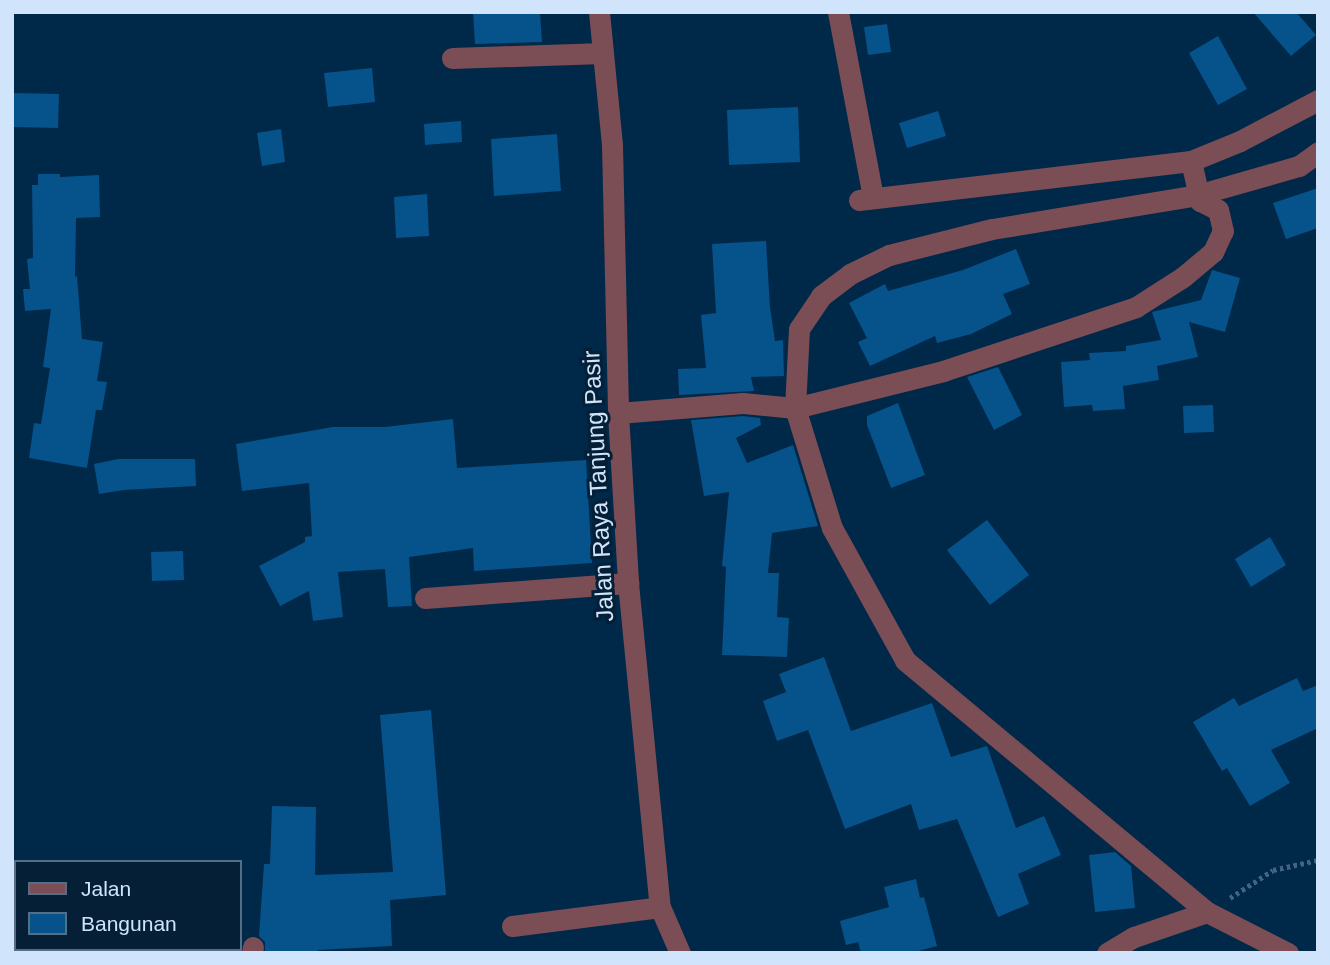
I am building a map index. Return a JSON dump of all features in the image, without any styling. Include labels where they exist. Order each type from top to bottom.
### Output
[{"type":"street","name":"Jalan Raya Tanjung Pasir","points":[[599,12],[612,145],[618,413],[628,583],[660,907],[680,953]]},
{"type":"street","points":[[838,12],[866,199],[1194,179],[1299,166],[1318,152]]},
{"type":"street","points":[[452,58],[603,54]]},
{"type":"street","points":[[1288,953],[1199,915],[905,660],[832,528],[789,407],[799,329],[821,296],[850,274],[889,255],[924,244],[1194,179],[1240,141],[1318,100]]},
{"type":"street","points":[[618,413],[743,403],[789,407],[943,371],[1136,307],[1213,252],[1223,231],[1218,210],[1200,201],[1194,179]]},
{"type":"street","points":[[425,598],[628,583]]},
{"type":"street","points":[[512,926],[660,907]]},
{"type":"street","points":[[1107,953],[1134,937],[1199,915]]},
{"type":"path","points":[[1199,915],[1273,870],[1318,860]]},
{"type":"building","points":[[473,12],[540,12],[542,42],[475,44]]},
{"type":"building","points":[[1253,12],[1296,12],[1316,35],[1291,56]]},
{"type":"building","points":[[887,24],[891,52],[868,55],[864,27]]},
{"type":"building","points":[[1218,36],[1247,89],[1218,105],[1189,53]]},
{"type":"building","points":[[372,68],[375,102],[328,107],[324,73]]},
{"type":"building","points":[[12,93],[59,94],[58,128],[12,127]]},
{"type":"building","points":[[798,107],[800,162],[729,165],[727,110]]},
{"type":"building","points":[[938,111],[946,136],[907,148],[899,123]]},
{"type":"building","points":[[461,121],[462,142],[425,145],[424,124]]},
{"type":"building","points":[[281,129],[285,162],[262,166],[257,133]]},
{"type":"building","points":[[557,134],[561,191],[494,196],[491,139]]},
{"type":"building","points":[[38,174],[60,174],[60,177],[99,175],[100,217],[76,218],[75,277],[77,276],[82,339],[103,342],[97,381],[107,382],[102,410],[96,410],[87,468],[29,458],[34,423],[41,424],[50,368],[43,367],[51,309],[25,311],[23,289],[30,289],[27,259],[33,258],[32,185],[38,185]]},
{"type":"building","points":[[1318,188],[1318,228],[1286,239],[1273,203]]},
{"type":"building","points":[[427,194],[429,236],[396,238],[394,197]]},
{"type":"building","points":[[766,241],[770,307],[775,341],[783,340],[784,376],[751,377],[754,391],[679,395],[678,369],[706,368],[701,315],[716,313],[712,244]]},
{"type":"building","points":[[1016,249],[1030,284],[1003,294],[1012,314],[971,334],[937,343],[935,336],[870,366],[858,342],[867,338],[849,303],[885,284],[888,291],[963,270]]},
{"type":"building","points":[[1212,270],[1240,278],[1225,332],[1189,322],[1198,357],[1157,366],[1159,380],[1123,386],[1125,409],[1093,411],[1092,405],[1064,407],[1061,362],[1090,360],[1089,353],[1126,351],[1126,346],[1161,340],[1152,312],[1201,300]]},
{"type":"building","points":[[998,367],[1022,415],[994,430],[967,377]]},
{"type":"building","points":[[898,403],[925,475],[891,488],[867,425],[867,416]]},
{"type":"building","points":[[1213,405],[1214,432],[1184,433],[1183,406]]},
{"type":"building","points":[[743,416],[760,418],[761,425],[736,438],[747,463],[793,445],[818,526],[772,533],[768,573],[779,573],[777,617],[789,618],[787,657],[722,655],[726,567],[722,566],[729,492],[704,496],[691,420]]},
{"type":"building","points":[[453,419],[457,468],[586,460],[592,563],[474,571],[473,548],[409,557],[412,606],[388,607],[385,569],[338,572],[343,617],[313,621],[309,591],[280,606],[259,566],[305,542],[305,537],[312,536],[309,483],[242,491],[236,444],[333,427],[385,427]]},
{"type":"building","points":[[118,459],[195,459],[196,486],[99,494],[94,464]]},
{"type":"building","points":[[987,520],[1029,575],[990,605],[947,550]]},
{"type":"building","points":[[1270,537],[1286,565],[1251,587],[1235,559]]},
{"type":"building","points":[[183,551],[184,580],[152,581],[151,552]]},
{"type":"building","points":[[824,657],[851,731],[932,703],[951,757],[987,746],[1016,828],[1044,816],[1061,855],[1018,874],[1029,904],[998,917],[957,819],[919,830],[911,804],[845,829],[808,730],[777,741],[763,701],[786,692],[779,674]]},
{"type":"building","points":[[1297,678],[1303,691],[1318,685],[1318,728],[1271,750],[1290,783],[1250,806],[1227,768],[1222,771],[1193,722],[1234,698],[1239,706]]},
{"type":"building","points":[[431,710],[446,895],[390,900],[392,946],[318,950],[317,953],[265,953],[265,942],[259,936],[264,864],[270,864],[272,806],[316,807],[315,875],[393,872],[380,715]]},
{"type":"building","points":[[1115,852],[1131,866],[1135,908],[1095,912],[1089,855]]},
{"type":"building","points":[[916,879],[920,898],[924,897],[937,946],[911,953],[861,953],[858,942],[846,945],[840,921],[889,907],[884,887]]}]
